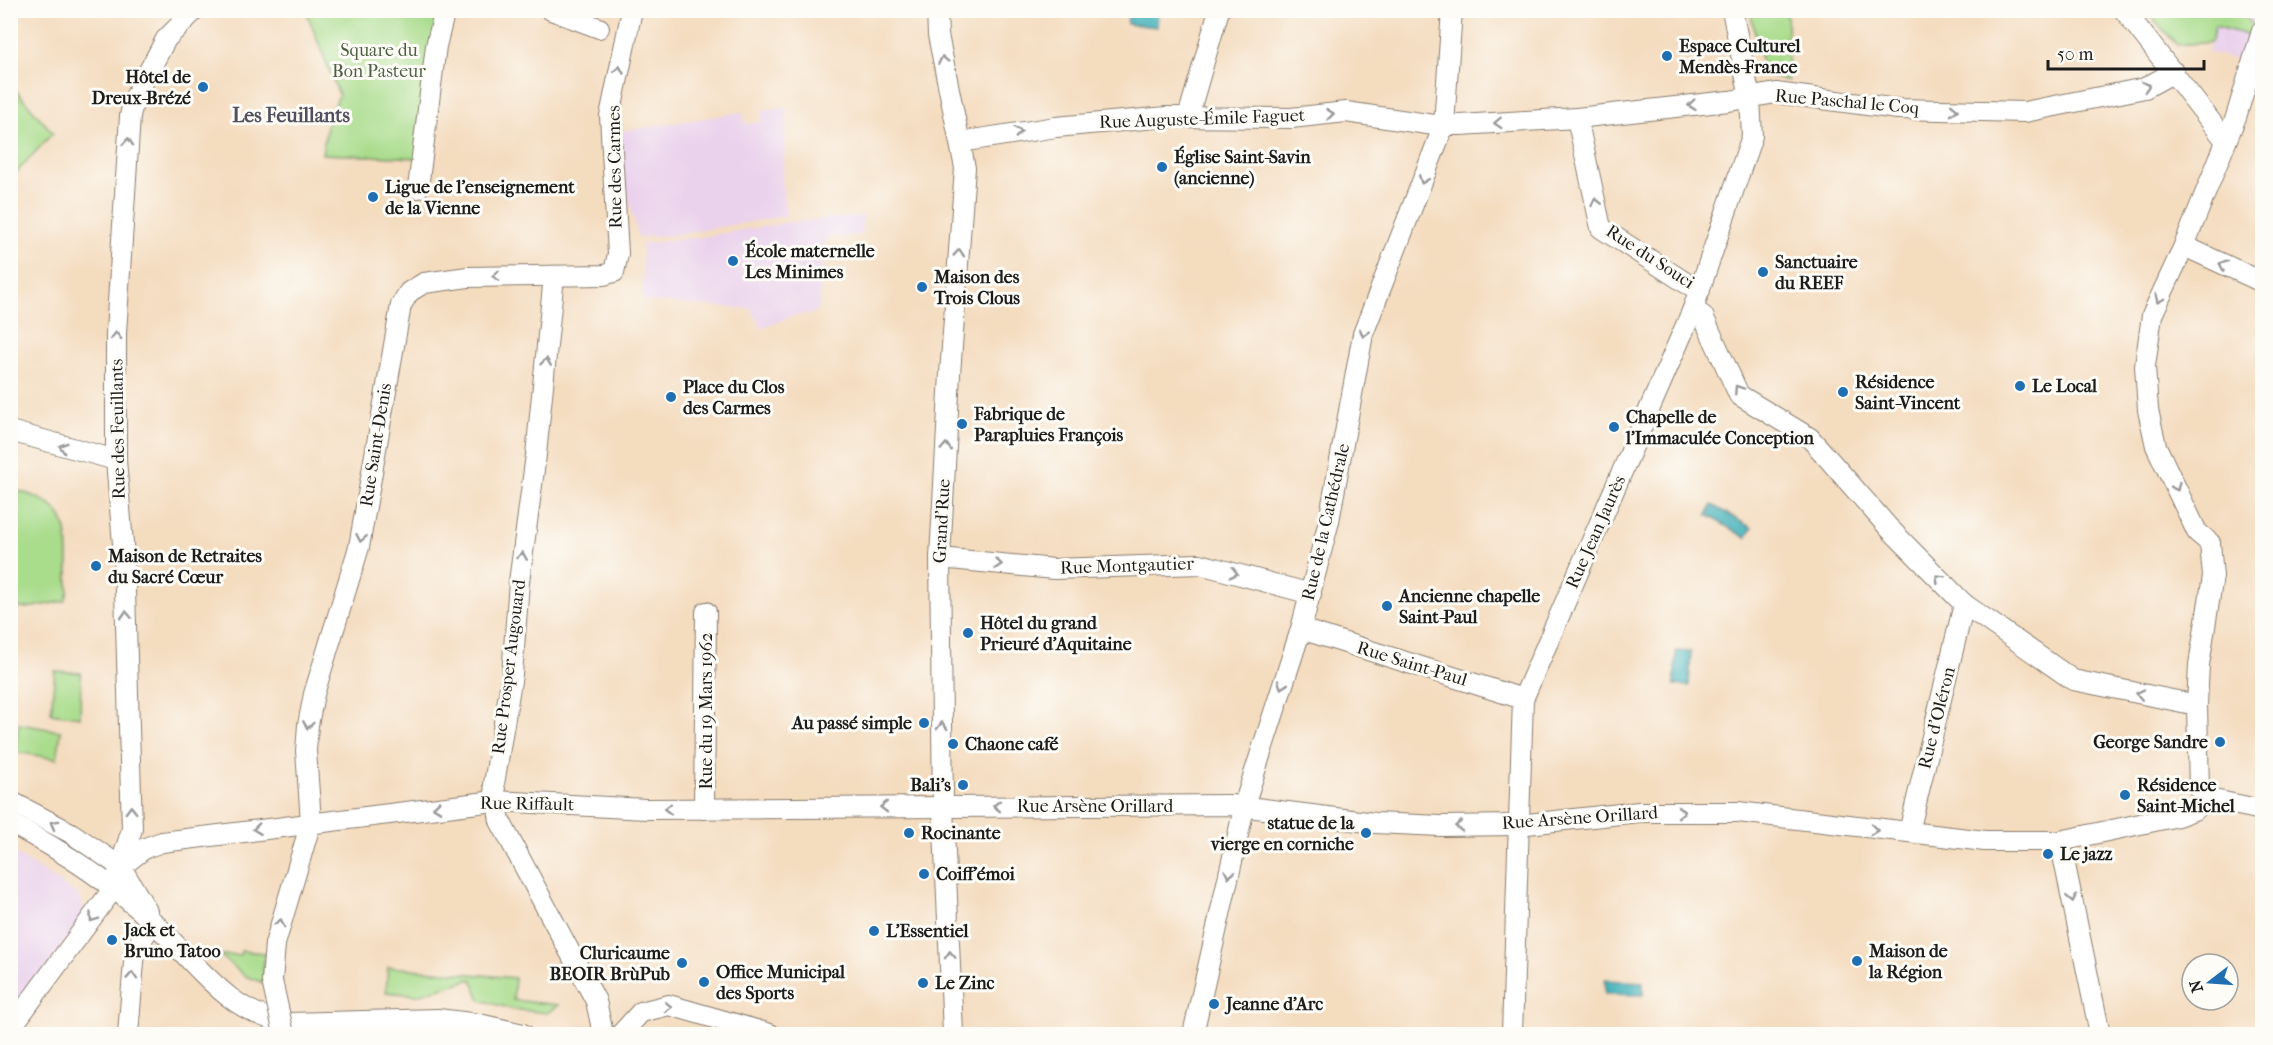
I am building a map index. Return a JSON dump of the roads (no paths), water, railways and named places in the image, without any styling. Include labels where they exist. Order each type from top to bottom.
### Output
[{"type":"street","name":"Rue des Feuillants","points":[[10,1029],[113,889],[132,829],[124,556],[116,460],[116,333],[130,116],[134,99],[166,39],[195,10]]},
{"type":"street","points":[[418,188],[436,46],[445,10]]},
{"type":"street","points":[[551,10],[598,28]]},
{"type":"street","name":"Rue des Carmes","points":[[618,254],[610,116],[632,10]]},
{"type":"street","name":"Grand'Rue","points":[[938,10],[938,35],[965,168],[940,558],[943,806],[953,1035]]},
{"type":"street","points":[[1188,117],[1219,10]]},
{"type":"street","name":"Rue de la Cathédrale","points":[[1193,1035],[1243,812],[1301,629],[1329,521],[1363,334],[1444,125],[1452,10]]},
{"type":"street","name":"Rue Jean Jaurès","points":[[1512,1035],[1523,699],[1693,309],[1752,136],[1750,98],[1732,10]]},
{"type":"street","points":[[2124,10],[2226,141]]},
{"type":"street","points":[[2262,31],[2236,117],[2184,246],[2152,315],[2145,366],[2148,410],[2156,446],[2198,532],[2210,543],[2213,576],[2199,665],[2197,705],[2199,789],[2209,799],[2262,810]]},
{"type":"street","name":"Rue Paschal le Coq","points":[[1444,125],[1576,118],[1776,93],[1898,109],[2025,112],[2145,88],[2174,72]]},
{"type":"street","name":"Rue Auguste-Émile Faguet","points":[[960,142],[1108,121],[1188,117],[1291,118],[1346,112],[1444,125]]},
{"type":"street","name":"Rue du Souci","points":[[1576,118],[1601,228],[1700,290]]},
{"type":"street","points":[[2184,246],[2262,282]]},
{"type":"street","name":"Rue Saint-Denis","points":[[312,822],[306,751],[308,725],[314,694],[359,547],[401,305],[409,292],[424,283],[468,277],[604,275],[614,272],[618,254]]},
{"type":"street","name":"Rue Prosper Augouard","points":[[554,276],[536,455],[519,582],[512,675],[494,784],[495,801],[500,821],[596,1001],[603,1035]]},
{"type":"street","points":[[1693,309],[1703,316],[1739,394],[1810,438],[1889,528],[1964,604],[2073,680],[2197,705]]},
{"type":"street","points":[[10,431],[116,460]]},
{"type":"street","name":"Rue Montgautier","points":[[940,558],[1054,569],[1200,564],[1311,594]]},
{"type":"street","name":"Rue d'Oléron","points":[[1909,832],[1964,604]]},
{"type":"street","name":"Rue du 19 Mars 1962","points":[[704,808],[706,612]]},
{"type":"street","name":"Rue Saint-Paul","points":[[1301,629],[1523,699]]},
{"type":"street","name":"Rue Arsène Orillard","points":[[943,806],[1243,812],[1375,823],[1518,825],[1639,812],[1738,812],[1986,841],[2060,841],[2178,816],[2194,810],[2209,799]]},
{"type":"street","points":[[10,801],[71,833],[121,867],[153,922]]},
{"type":"street","name":"Rue Riffault","points":[[121,867],[145,848],[162,842],[495,801],[646,809],[943,806]]},
{"type":"street","points":[[284,1035],[272,981],[275,944],[312,822]]},
{"type":"street","points":[[10,823],[51,845],[113,889],[153,922],[232,1001],[252,1014],[268,1020],[322,1024],[446,1020],[523,1035]]},
{"type":"street","points":[[2060,841],[2100,1035]]},
{"type":"street","points":[[128,1035],[135,950],[153,922]]},
{"type":"street","points":[[621,1035],[641,1012],[669,1005],[770,1035]]},
{"type":"water","points":[[1129,10],[1158,12],[1157,27],[1127,24]]},
{"type":"water","points":[[1712,505],[1752,528],[1746,538],[1707,515]]},
{"type":"water","points":[[1676,651],[1691,652],[1689,686],[1674,685]]},
{"type":"water","points":[[1605,980],[1643,982],[1643,995],[1605,994]]},
{"type":"place","name":"Espace Culturel Mendès-France","points":[[1667,56]]},
{"type":"place","name":"Hôtel de Dreux-Brézé","points":[[203,87]]},
{"type":"place","name":"Église Saint-Savin (ancienne)","points":[[1162,167]]},
{"type":"place","name":"Ligue de l'enseignement de la Vienne","points":[[373,197]]},
{"type":"place","name":"École maternelle Les Minimes","points":[[733,261]]},
{"type":"place","name":"Sanctuaire du REEF","points":[[1763,272]]},
{"type":"place","name":"Maison des Trois Clous","points":[[922,287]]},
{"type":"place","name":"Le Local","points":[[2020,386]]},
{"type":"place","name":"Résidence Saint-Vincent","points":[[1843,392]]},
{"type":"place","name":"Place du Clos des Carmes","points":[[671,397]]},
{"type":"place","name":"Fabrique de Parapluies François","points":[[962,424]]},
{"type":"place","name":"Chapelle de l'Immaculée Conception","points":[[1614,427]]},
{"type":"place","name":"Maison de Retraites du Sacré Cœur","points":[[96,566]]},
{"type":"place","name":"Ancienne chapelle Saint-Paul","points":[[1387,606]]},
{"type":"place","name":"Hôtel du grand Prieuré d'Aquitaine","points":[[968,633]]},
{"type":"place","name":"Au passé simple","points":[[924,723]]},
{"type":"place","name":"George Sandre","points":[[2220,742]]},
{"type":"place","name":"Chaone café","points":[[953,744]]},
{"type":"place","name":"Bali's","points":[[963,785]]},
{"type":"place","name":"Résidence Saint-Michel","points":[[2125,795]]},
{"type":"place","name":"Rocinante","points":[[909,833]]},
{"type":"place","name":"statue de la vierge en corniche","points":[[1366,833]]},
{"type":"place","name":"Le jazz","points":[[2048,854]]},
{"type":"place","name":"Coiff'émoi","points":[[924,874]]},
{"type":"place","name":"L'Essentiel","points":[[874,931]]},
{"type":"place","name":"Jack et Bruno Tatoo","points":[[112,940]]},
{"type":"place","name":"Maison de la Région","points":[[1857,961]]},
{"type":"place","name":"Cluricaume BEOIR BrùPub","points":[[682,963]]},
{"type":"place","name":"Office Municipal des Sports","points":[[704,982]]},
{"type":"place","name":"Le Zinc","points":[[923,983]]},
{"type":"place","name":"Jeanne d’Arc","points":[[1214,1004]]},
{"type":"district","name":"Les Feuillants","points":[[291,115]]},
{"type":"park label","name":"Square du Bon Pasteur","points":[[379,60]]}]
